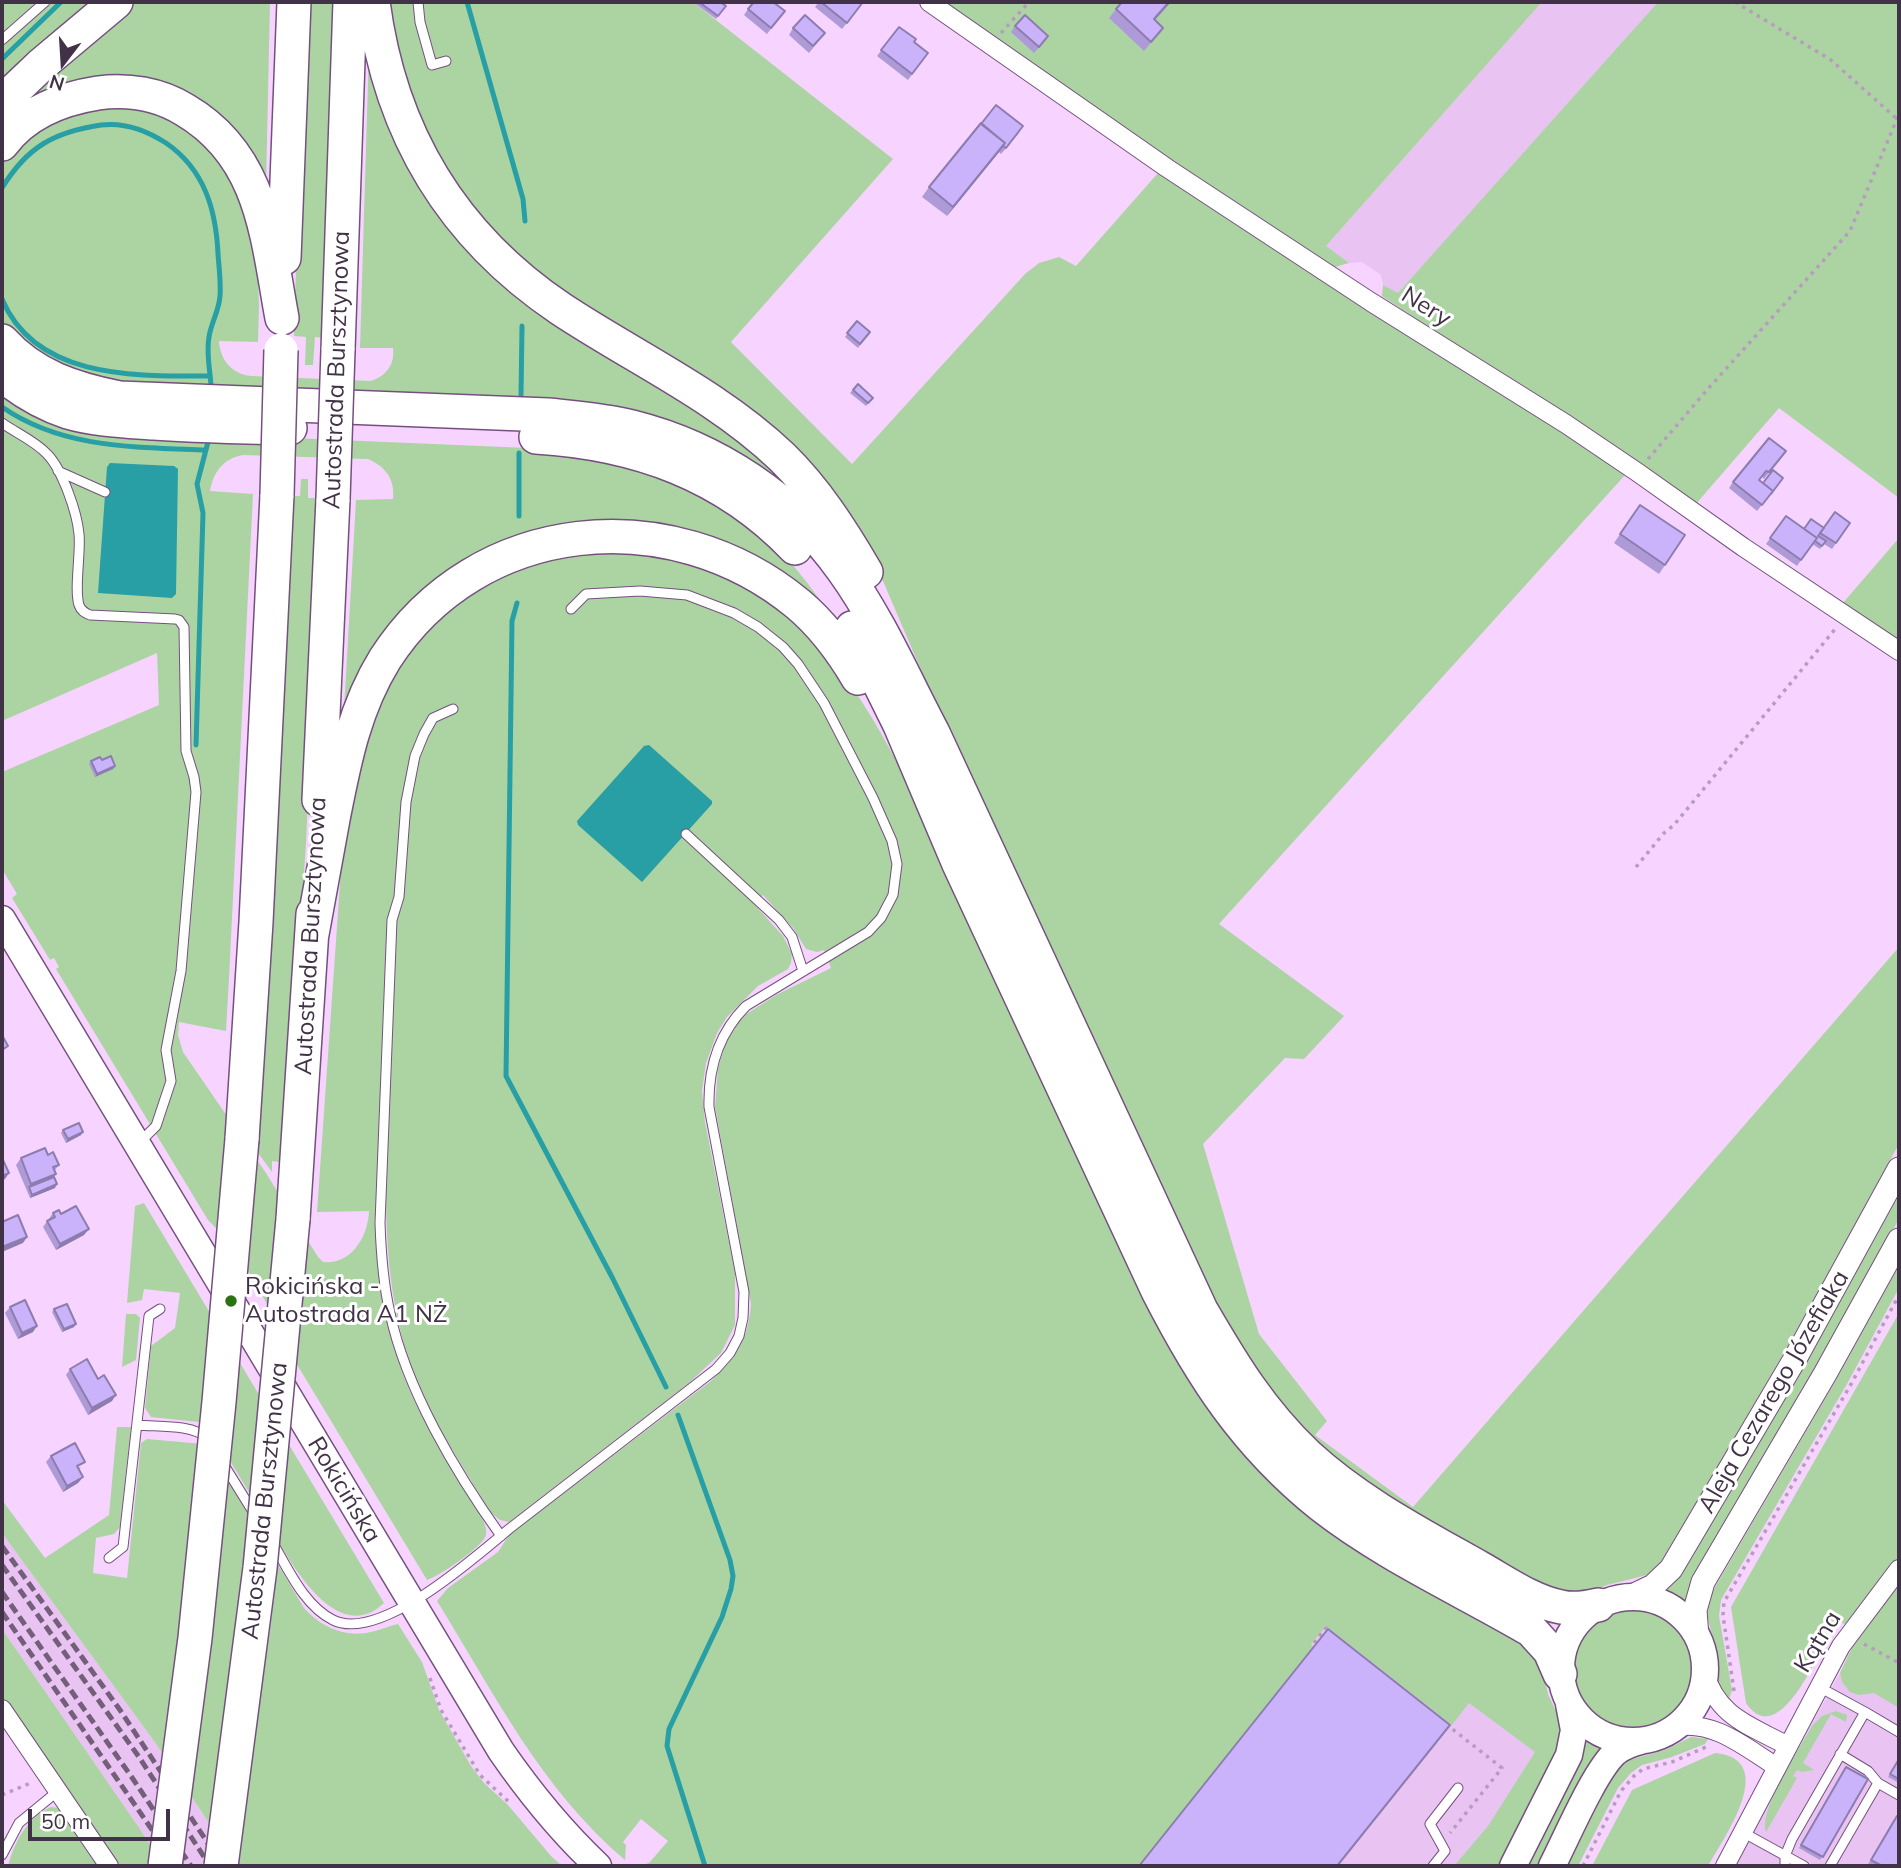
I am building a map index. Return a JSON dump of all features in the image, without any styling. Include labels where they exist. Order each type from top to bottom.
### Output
[{"type":"highway","points":[[2,102],[116,2]]},
{"type":"highway","points":[[165,1866],[195,1637],[242,1139],[258,894],[294,2]]},
{"type":"highway","name":"Autostrada Bursztynowa","points":[[221,1866],[260,1569],[293,1219],[312,934],[333,499],[350,2]]},
{"type":"highway","points":[[373,2],[383,62],[398,110],[424,164],[451,204],[487,246],[535,290],[700,394],[742,423],[783,458],[838,524],[869,579],[894,626],[933,733]]},
{"type":"highway","points":[[2,144],[23,122],[42,110],[80,96],[124,92],[149,95],[188,112],[220,137],[249,178],[265,225],[282,334]]},
{"type":"highway","points":[[2,341],[18,357],[54,380],[119,398],[548,415],[609,422],[681,443],[735,470],[758,485],[823,545],[862,600],[933,733],[1201,1310],[1241,1378],[1263,1407],[1308,1455],[1368,1502],[1407,1527],[1548,1603],[1572,1609],[1598,1605]]},
{"type":"highway","points":[[2,376],[22,391],[47,404],[70,413],[98,418],[206,426],[569,439],[635,452],[685,469],[735,497],[767,521],[812,566],[844,614],[868,658],[900,725],[959,864],[1190,1354],[1232,1415],[1279,1467],[1322,1506],[1382,1546],[1531,1630],[1550,1651],[1565,1689]]},
{"type":"highway","points":[[312,934],[342,767],[369,689],[391,651],[417,618],[436,600],[474,574],[537,546],[594,536],[649,538],[694,548],[743,567],[799,606],[828,635],[868,693],[959,864]]},
{"type":"main road","name":"Rokicińska","points":[[2,919],[501,1751],[528,1791],[598,1866]]},
{"type":"main road","points":[[1513,1866],[1571,1749],[1574,1730],[1565,1689],[1564,1643],[1571,1631],[1577,1622],[1598,1605],[1610,1600],[1648,1598],[1669,1606],[1686,1620],[1702,1647],[1704,1671],[1699,1697],[1689,1713],[1675,1727],[1657,1737],[1631,1744],[1616,1752],[1603,1768],[1552,1866]]},
{"type":"main road","points":[[1565,1689],[1583,1721],[1605,1736],[1643,1741]]},
{"type":"street","name":"Nery","points":[[929,2],[1178,176],[1637,472],[1899,652]]},
{"type":"street","name":"Aleja Cezarego Józefiaka","points":[[1630,1597],[1660,1582],[1676,1561],[1796,1357],[1899,1169]]},
{"type":"street","name":"Aleja Cezarego Józefiaka","points":[[1698,1637],[1695,1610],[1703,1582],[1825,1374],[1899,1240]]},
{"type":"street","name":"Kątna","points":[[1725,1866],[1848,1634],[1899,1569]]},
{"type":"street","points":[[1704,1671],[1714,1696],[1724,1709],[1788,1746]]},
{"type":"street","points":[[2,1709],[108,1866]]},
{"type":"street","points":[[1675,1727],[1706,1726],[1777,1767]]},
{"type":"lane","points":[[2,40],[45,2]]},
{"type":"lane","points":[[418,2],[420,22],[432,65],[446,61]]},
{"type":"lane","points":[[2,423],[41,449],[53,461],[58,471],[77,518],[80,608],[90,615],[175,619],[184,627],[186,751],[196,792],[181,971],[166,1050],[171,1081],[156,1126],[137,1145]]},
{"type":"lane","points":[[58,471],[105,492]]},
{"type":"lane","points":[[138,1425],[188,1430],[207,1437],[302,1591],[332,1620],[345,1624],[366,1622],[412,1602],[461,1569],[704,1379],[723,1361],[734,1345],[743,1318],[744,1292],[710,1118],[711,1071],[720,1042],[733,1018],[768,991],[868,932],[887,908],[893,895],[897,873],[895,852],[888,830],[816,689],[798,664],[767,634],[734,613],[699,598],[662,591],[586,594],[571,608]]},
{"type":"lane","points":[[453,709],[433,718],[424,733],[415,756],[406,802],[401,887],[392,920],[381,1253],[390,1312],[398,1344],[412,1380],[430,1421],[501,1536]]},
{"type":"lane","points":[[686,834],[779,920],[792,937],[803,971]]},
{"type":"lane","points":[[109,1558],[122,1547],[149,1316],[160,1309]]},
{"type":"lane","points":[[1819,1687],[1899,1732]]},
{"type":"lane","points":[[1785,1861],[1792,1839],[1864,1712]]},
{"type":"lane","points":[[1840,1754],[1868,1770],[1878,1783],[1899,1795]]},
{"type":"lane","points":[[1830,1866],[1878,1783]]},
{"type":"lane","points":[[2,1855],[12,1832],[53,1784]]},
{"type":"lane","points":[[1433,1866],[1445,1851],[1430,1824],[1458,1788]]},
{"type":"lane","points":[[1744,1833],[1785,1861],[1804,1866]]},
{"type":"path","points":[[990,45],[1029,2]]},
{"type":"path","points":[[1637,472],[1850,231],[1898,117],[1831,60],[1735,2]]},
{"type":"path","points":[[1636,867],[1674,825],[1847,615]]},
{"type":"path","points":[[1735,1695],[1723,1615],[1724,1602],[1899,1295]]},
{"type":"path","points":[[1314,1643],[1326,1628],[1336,1636]]},
{"type":"path","points":[[1848,1634],[1899,1663]]},
{"type":"path","points":[[1440,1719],[1502,1768],[1441,1844]]},
{"type":"path","points":[[1583,1866],[1621,1791],[1634,1776],[1643,1769],[1672,1762],[1709,1745]]},
{"type":"path","points":[[2,1795],[53,1784]]},
{"type":"shaded area","points":[[2,2],[100,2],[2,86]]},
{"type":"shaded area","points":[[129,2],[270,2],[266,188],[173,95],[2,127],[2,115]]},
{"type":"shaded area","points":[[304,2],[337,2],[327,338],[315,337],[313,365],[305,365],[306,337],[294,336]]},
{"type":"shaded area","points":[[386,2],[693,2],[893,159],[731,342],[852,464],[1025,274],[1039,263],[1059,257],[1076,266],[1158,173],[1626,474],[1219,924],[1344,1016],[1304,1059],[1285,1058],[1203,1144],[1259,1334],[1327,1421],[1315,1435],[1413,1507],[1899,947],[1899,1144],[1785,1351],[1657,1567],[1647,1575],[1607,1585],[1579,1596],[1545,1586],[1388,1500],[1295,1426],[1220,1321],[965,773],[883,581],[852,526],[576,299],[534,269],[479,215],[442,165],[403,81]]},
{"type":"shaded area","points":[[944,2],[1542,2],[1326,246],[1349,263],[1335,267],[1173,163]]},
{"type":"shaded area","points":[[1542,2],[1658,2],[1398,294],[1383,285],[1381,275],[1362,262],[1349,263],[1325,247]]},
{"type":"shaded area","points":[[1658,2],[1899,2],[1899,498],[1779,408],[1695,505],[1382,296],[1383,285],[1398,293]]},
{"type":"shaded area","points":[[369,48],[425,187],[750,442],[818,516],[693,437],[176,391],[74,377],[12,337],[2,325],[2,162],[25,136],[75,110],[131,105],[187,125],[238,180],[257,254],[258,342],[219,341],[228,365],[244,375],[251,376],[371,381],[381,376],[391,365],[393,348],[360,348]]},
{"type":"shaded area","points":[[2,390],[50,416],[104,430],[528,448],[611,457],[661,472],[695,487],[726,505],[781,551],[804,579],[847,643],[791,587],[739,555],[693,538],[645,529],[596,528],[548,535],[501,550],[458,573],[418,604],[374,651],[358,678],[348,707],[344,709],[356,500],[393,499],[388,474],[368,459],[243,455],[230,459],[220,467],[210,491],[253,494],[226,1031],[179,1022],[178,1035],[183,1052],[266,1173],[318,1257],[323,1262],[333,1262],[350,1254],[362,1239],[369,1211],[317,1212],[345,812],[365,731],[379,694],[398,660],[422,630],[450,603],[484,581],[524,563],[557,554],[608,548],[659,551],[709,565],[753,587],[791,616],[824,650],[854,689],[880,732],[936,840],[1170,1342],[1213,1410],[1264,1472],[1330,1528],[1385,1563],[1529,1644],[1541,1660],[1548,1694],[1560,1720],[1560,1744],[1500,1866],[1454,1866],[1488,1826],[1535,1752],[1469,1703],[1452,1725],[1326,1626],[1311,1644],[1314,1647],[1139,1866],[637,1866],[649,1863],[668,1841],[641,1819],[623,1842],[626,1845],[625,1860],[595,1832],[568,1803],[521,1738],[437,1601],[448,1588],[498,1552],[509,1535],[711,1381],[739,1347],[747,1328],[751,1304],[715,1107],[718,1068],[726,1042],[742,1017],[776,995],[831,968],[824,950],[817,952],[806,949],[793,928],[763,895],[754,904],[783,936],[792,954],[791,963],[788,969],[758,986],[727,1017],[717,1033],[706,1063],[702,1091],[705,1122],[735,1273],[735,1325],[721,1353],[690,1382],[509,1522],[500,1520],[490,1512],[437,1424],[418,1385],[408,1359],[395,1305],[388,1249],[386,1193],[377,1193],[378,1247],[384,1300],[404,1377],[438,1444],[480,1513],[486,1529],[483,1540],[469,1553],[427,1580],[284,1343],[270,1309],[252,1277],[208,1220],[56,969],[59,967],[54,958],[50,960],[12,898],[17,894],[2,869],[2,772],[159,705],[157,653],[2,721]]},
{"type":"shaded area","points":[[110,463],[174,466],[178,469],[176,594],[172,598],[98,593],[107,467]]},
{"type":"shaded area","points":[[301,479],[308,479],[308,498],[322,498],[306,843],[285,1163],[272,1161],[272,1172],[253,1146],[288,496],[300,496]]},
{"type":"shaded area","points":[[1899,538],[1899,643],[1842,604]]},
{"type":"shaded area","points":[[649,745],[712,801],[712,804],[642,882],[578,825],[577,821],[644,746]]},
{"type":"shaded area","points":[[1899,1191],[1899,1219],[1816,1370],[1694,1577],[1685,1601],[1666,1589],[1684,1568]]},
{"type":"shaded area","points":[[144,1203],[384,1603],[365,1615],[346,1614],[327,1604],[310,1588],[281,1546],[209,1427],[199,1422],[151,1417],[145,1408],[151,1346],[175,1328],[180,1293],[144,1289],[142,1300],[127,1303],[135,1206]]},
{"type":"shaded area","points":[[1899,1265],[1899,1288],[1847,1384],[1721,1600],[1719,1616],[1732,1690],[1729,1700],[1719,1684],[1718,1656],[1708,1620],[1707,1607],[1711,1594],[1836,1380]]},
{"type":"shaded area","points":[[1899,1313],[1899,1557],[1845,1624],[1835,1621],[1811,1671],[1786,1706],[1773,1715],[1759,1715],[1746,1703],[1731,1607]]},
{"type":"shaded area","points":[[126,1314],[136,1314],[140,1318],[136,1360],[122,1367]]},
{"type":"shaded area","points":[[117,1427],[131,1427],[120,1527],[114,1534],[96,1538],[93,1573],[127,1578],[141,1443],[147,1439],[203,1444],[208,1448],[304,1608],[311,1615],[326,1626],[352,1633],[371,1632],[398,1624],[422,1662],[439,1710],[471,1766],[562,1866],[238,1866],[154,1741],[2,1533],[2,1500],[45,1558],[109,1515]]},
{"type":"shaded area","points":[[2,1533],[154,1741],[238,1866],[163,1866],[2,1629]]},
{"type":"shaded area","points":[[1350,1576],[1546,1733],[1473,1866],[1118,1866]]},
{"type":"shaded area","points":[[1899,1578],[1899,1708],[1874,1693],[1859,1695],[1850,1692],[1842,1682],[1840,1673],[1856,1639]]},
{"type":"shaded area","points":[[1633,1610],[1656,1614],[1675,1627],[1688,1646],[1692,1669],[1688,1692],[1675,1711],[1656,1724],[1633,1728],[1610,1724],[1591,1711],[1578,1692],[1574,1669],[1578,1646],[1591,1627],[1610,1614]]},
{"type":"shaded area","points":[[2,1629],[163,1866],[121,1866],[2,1700]]},
{"type":"shaded area","points":[[1857,1641],[1899,1663],[1899,1866],[1735,1866]]},
{"type":"shaded area","points":[[1836,1711],[1847,1715],[1846,1722],[1831,1714],[1803,1763],[1814,1770],[1797,1770],[1793,1776],[1797,1778],[1766,1832],[1768,1809],[1790,1764],[1812,1726],[1822,1716]]},
{"type":"shaded area","points":[[1691,1737],[1708,1739],[1705,1744],[1642,1765],[1631,1773],[1618,1788],[1578,1866],[1565,1866],[1614,1773],[1629,1760],[1665,1750]]},
{"type":"shaded area","points":[[1585,1739],[1604,1749],[1539,1866],[1525,1866]]},
{"type":"shaded area","points":[[1715,1753],[1734,1758],[1744,1769],[1746,1784],[1734,1820],[1708,1866],[1592,1866],[1632,1790]]},
{"type":"shaded area","points":[[51,1807],[59,1808],[100,1866],[8,1866],[14,1848],[28,1824]]},
{"type":"building","points":[[699,2],[720,2],[726,6],[718,16]]},
{"type":"building","points":[[754,2],[773,2],[785,11],[771,28],[748,9]]},
{"type":"building","points":[[821,2],[863,2],[847,23]]},
{"type":"building","points":[[1122,2],[1169,2],[1154,19],[1163,28],[1151,42],[1116,9]]},
{"type":"building","points":[[805,15],[825,33],[813,46],[793,28]]},
{"type":"building","points":[[1025,15],[1048,36],[1039,47],[1015,26]]},
{"type":"building","points":[[899,27],[916,39],[914,42],[928,53],[912,74],[881,50]]},
{"type":"building","points":[[996,105],[1023,126],[1006,148],[1003,146],[1005,143],[981,124]]},
{"type":"building","points":[[981,123],[1005,143],[953,207],[929,187]]},
{"type":"building","points":[[857,321],[870,332],[860,344],[847,333]]},
{"type":"building","points":[[858,384],[873,398],[868,403],[853,390]]},
{"type":"building","points":[[1769,438],[1786,451],[1759,480],[1773,491],[1762,505],[1733,482]]},
{"type":"building","points":[[1773,470],[1783,478],[1771,494],[1773,491],[1763,483]]},
{"type":"building","points":[[1640,505],[1685,535],[1665,565],[1620,534]]},
{"type":"building","points":[[1835,512],[1850,523],[1836,543],[1820,533]]},
{"type":"building","points":[[1786,516],[1817,538],[1801,560],[1770,538]]},
{"type":"building","points":[[1811,519],[1824,528],[1818,536],[1826,541],[1822,546],[1815,541],[1817,538],[1804,529]]},
{"type":"building","points":[[111,756],[115,766],[97,774],[91,761]]},
{"type":"building","points":[[2,1035],[8,1046],[2,1050]]},
{"type":"building","points":[[79,1123],[83,1132],[68,1139],[63,1130]]},
{"type":"building","points":[[45,1148],[48,1155],[53,1152],[59,1165],[53,1167],[56,1174],[31,1184],[21,1158]]},
{"type":"building","points":[[2,1158],[9,1173],[2,1176]]},
{"type":"building","points":[[54,1177],[57,1184],[32,1195],[29,1187]]},
{"type":"building","points":[[76,1206],[89,1229],[60,1244],[47,1221],[55,1217],[53,1213],[59,1210],[61,1214]]},
{"type":"building","points":[[18,1215],[27,1237],[2,1247],[2,1222]]},
{"type":"building","points":[[25,1300],[37,1326],[22,1333],[10,1307]]},
{"type":"building","points":[[67,1304],[76,1324],[64,1329],[54,1309]]},
{"type":"building","points":[[87,1359],[98,1379],[104,1375],[116,1395],[92,1408],[70,1369]]},
{"type":"building","points":[[75,1443],[85,1462],[77,1466],[83,1477],[67,1486],[51,1456]]},
{"type":"building","points":[[1328,1629],[1450,1725],[1337,1866],[1139,1866]]},
{"type":"building","points":[[1899,1759],[1899,1779],[1890,1774]]},
{"type":"building","points":[[1846,1767],[1868,1779],[1823,1857],[1801,1845]]},
{"type":"building","points":[[1897,1816],[1899,1866],[1882,1866],[1871,1860]]},
{"type":"waterway","points":[[2,59],[61,2]]},
{"type":"waterway","points":[[467,2],[523,199],[525,221]]},
{"type":"waterway","points":[[2,188],[32,152],[56,137],[84,128],[110,124],[135,128],[158,138],[179,153],[206,191],[217,237],[220,291],[208,343],[211,385]]},
{"type":"waterway","points":[[2,299],[18,326],[39,345],[64,359],[91,368],[121,373],[210,376]]},
{"type":"waterway","points":[[521,395],[522,326]]},
{"type":"waterway","points":[[2,407],[25,421],[75,438],[126,446],[206,450]]},
{"type":"waterway","points":[[196,745],[203,513],[197,484],[208,442]]},
{"type":"waterway","points":[[519,453],[519,516]]},
{"type":"waterway","points":[[517,603],[512,621],[506,1076],[613,1279],[666,1387]]},
{"type":"waterway","points":[[678,1415],[730,1560],[733,1576],[722,1617],[669,1729],[667,1746],[705,1866]]},
{"type":"railway","points":[[2,1546],[120,1710],[223,1866]]},
{"type":"railway","points":[[2,1565],[139,1757],[210,1866]]},
{"type":"railway","points":[[2,1592],[191,1866]]},
{"type":"railway","points":[[2,1612],[177,1866]]},
{"type":"place","name":"Rokicińska - Autostrada A1 NŻ","points":[[231,1301]]}]
